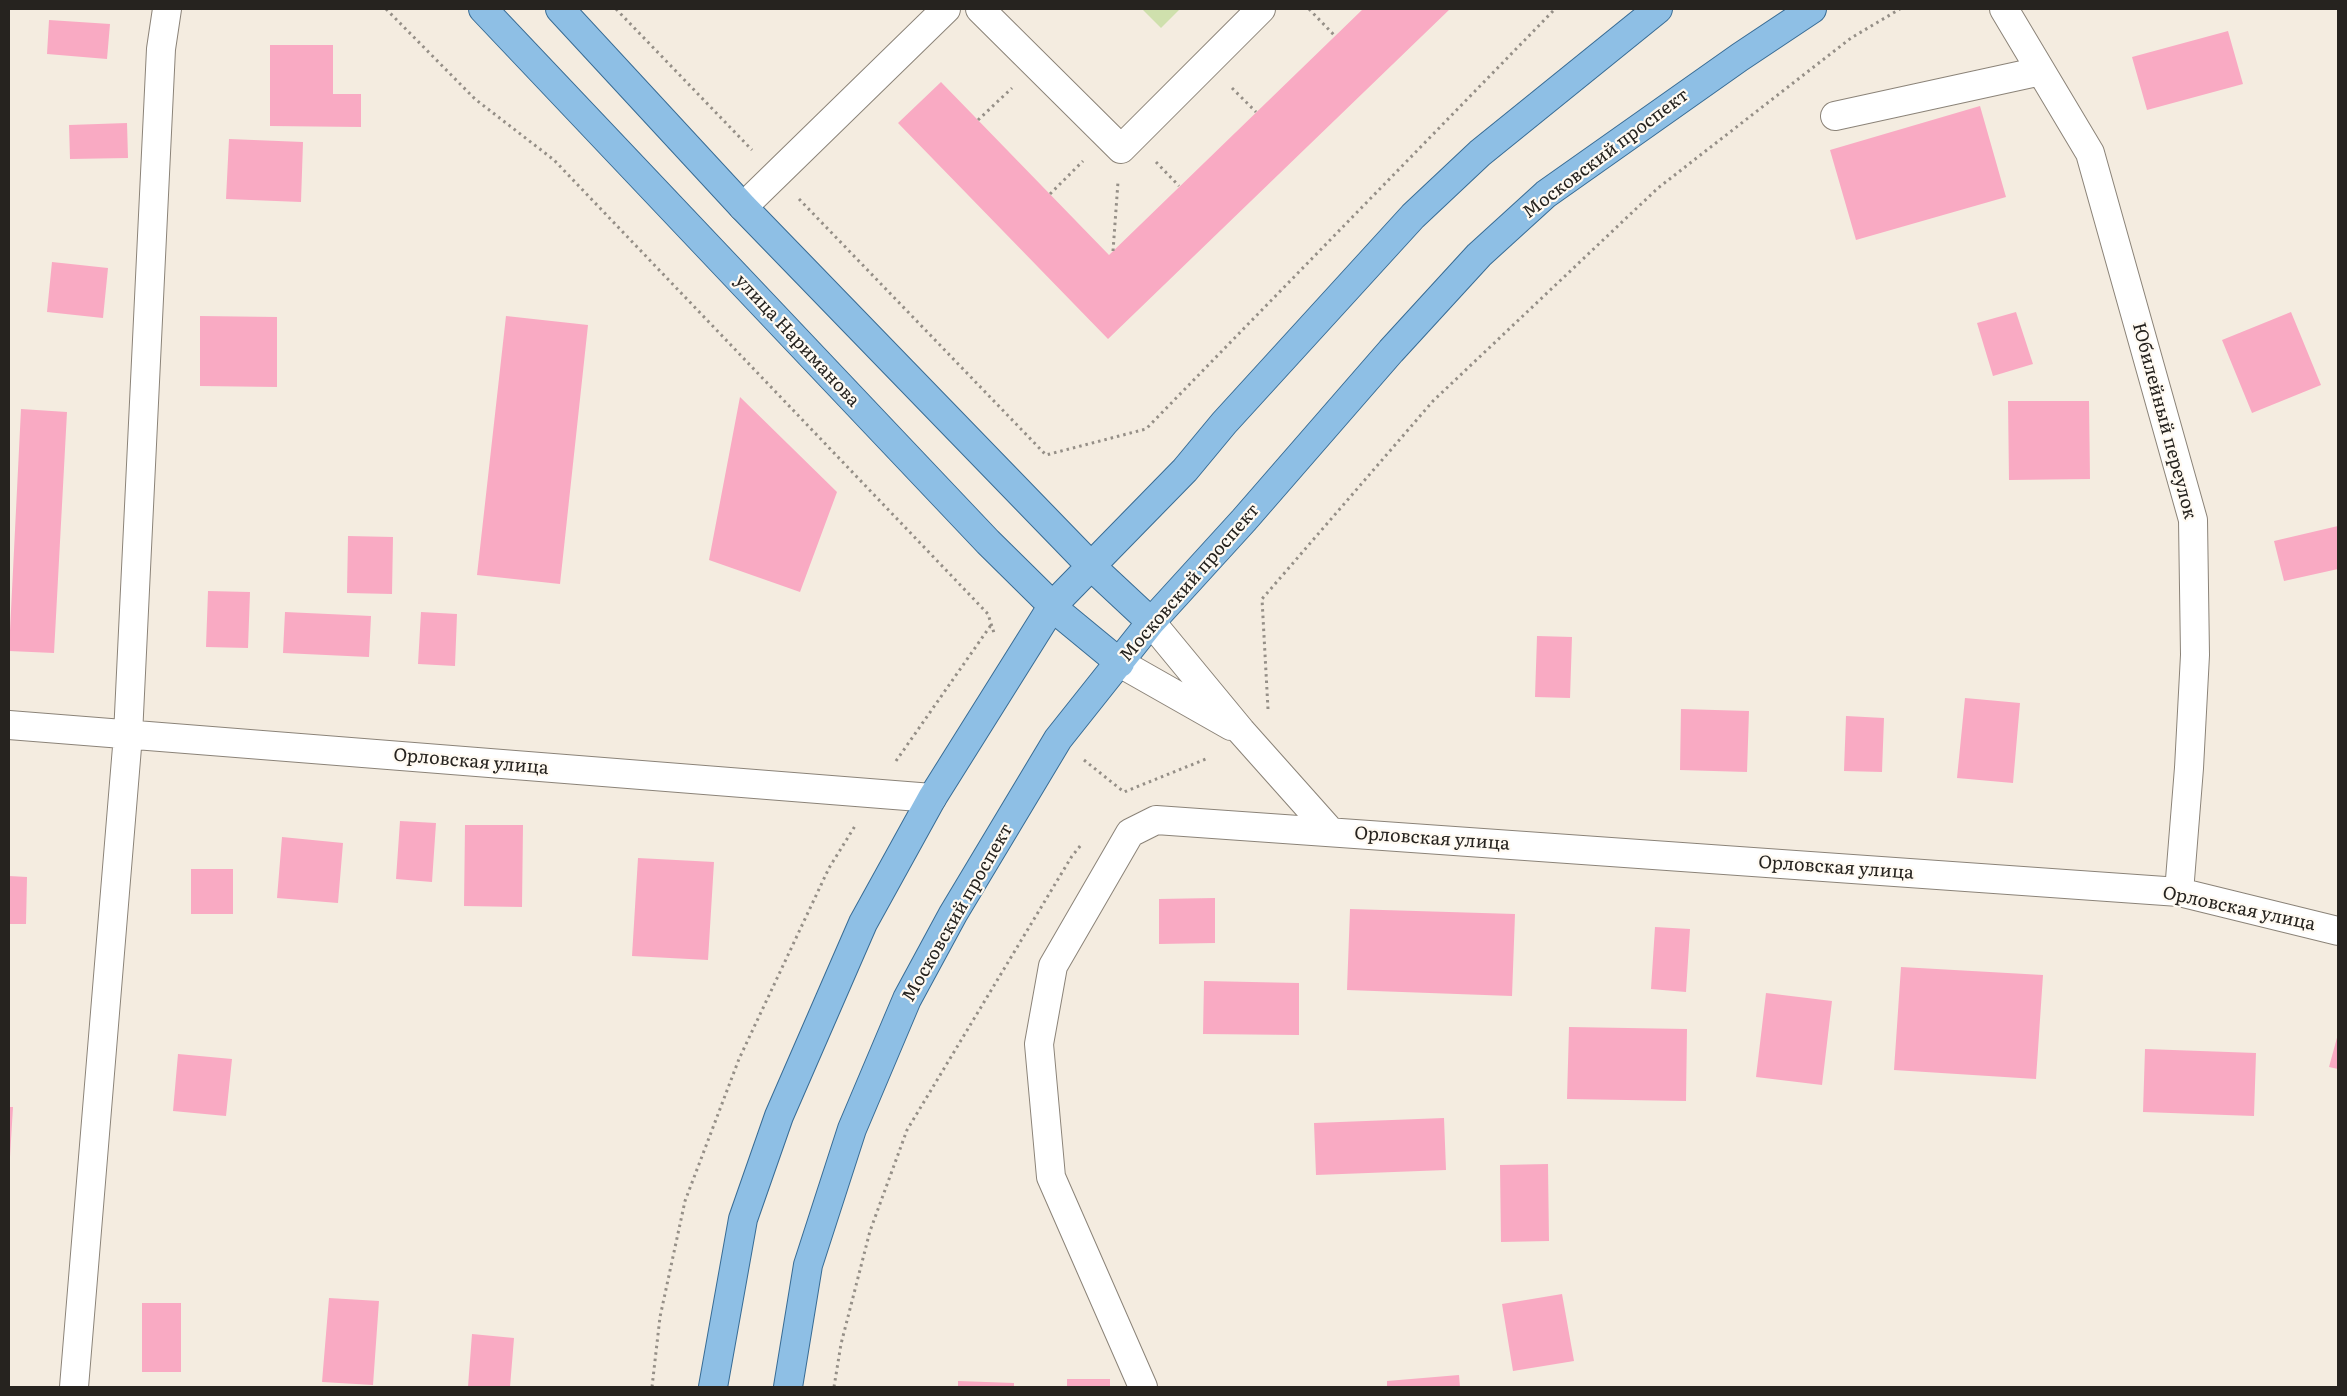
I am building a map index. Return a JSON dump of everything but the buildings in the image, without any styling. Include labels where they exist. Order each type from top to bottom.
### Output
[{"type":"main road","name":"улица Нариманова","points":[[483,9],[939,491],[1063,616],[1120,663]]},
{"type":"main road","points":[[560,9],[742,207],[1092,566],[1151,622]]},
{"type":"main road","points":[[713,1387],[742,1219],[779,1116],[863,923],[932,798],[1053,605],[1185,470],[1231,416],[1413,216],[1480,153],[1658,9]]},
{"type":"main road","name":"Московский проспект","points":[[788,1387],[808,1265],[856,1120],[916,982],[953,914],[1058,739],[1151,622],[1244,520],[1391,351],[1479,255],[1546,194],[1732,62],[1812,9]]},
{"type":"street","points":[[74,1387],[128,734],[161,49],[167,9]]},
{"type":"street","points":[[742,207],[946,9]]},
{"type":"street","points":[[980,9],[1114,143],[1261,9]]},
{"type":"street","name":"Юбилейный переулок","points":[[2005,9],[2090,153],[2193,520],[2194,655],[2189,768],[2180,892]]},
{"type":"street","points":[[1834,116],[2041,71]]},
{"type":"street","points":[[1151,622],[1241,731],[1330,832]]},
{"type":"street","points":[[1120,663],[1241,731]]},
{"type":"street","name":"Орловская улица","points":[[9,725],[932,798]]},
{"type":"street","name":"Орловская улица","points":[[1142,1387],[1051,1177],[1039,1044],[1053,966],[1130,833],[1156,820],[2180,892],[2338,931]]},
{"type":"path","points":[[386,9],[474,99],[554,160],[988,614],[996,637]]},
{"type":"path","points":[[616,9],[1046,455],[1146,429],[1555,9]]},
{"type":"path","points":[[1309,9],[1335,36]]},
{"type":"path","points":[[1268,709],[1262,599],[1433,401],[1658,188],[1851,38],[1900,9]]},
{"type":"path","points":[[978,120],[1036,66]]},
{"type":"path","points":[[1050,194],[1114,143]]},
{"type":"path","points":[[1113,251],[1114,143]]},
{"type":"path","points":[[652,1387],[660,1317],[685,1201],[739,1059],[829,868],[899,756],[992,625]]},
{"type":"path","points":[[1058,739],[1124,792]]},
{"type":"path","points":[[1118,799],[1124,792],[1206,758]]},
{"type":"path","points":[[834,1387],[841,1344],[870,1231],[907,1130],[1067,864],[1083,842]]},
{"type":"green space","points":[[1142,9],[1180,9],[1161,28]]}]
